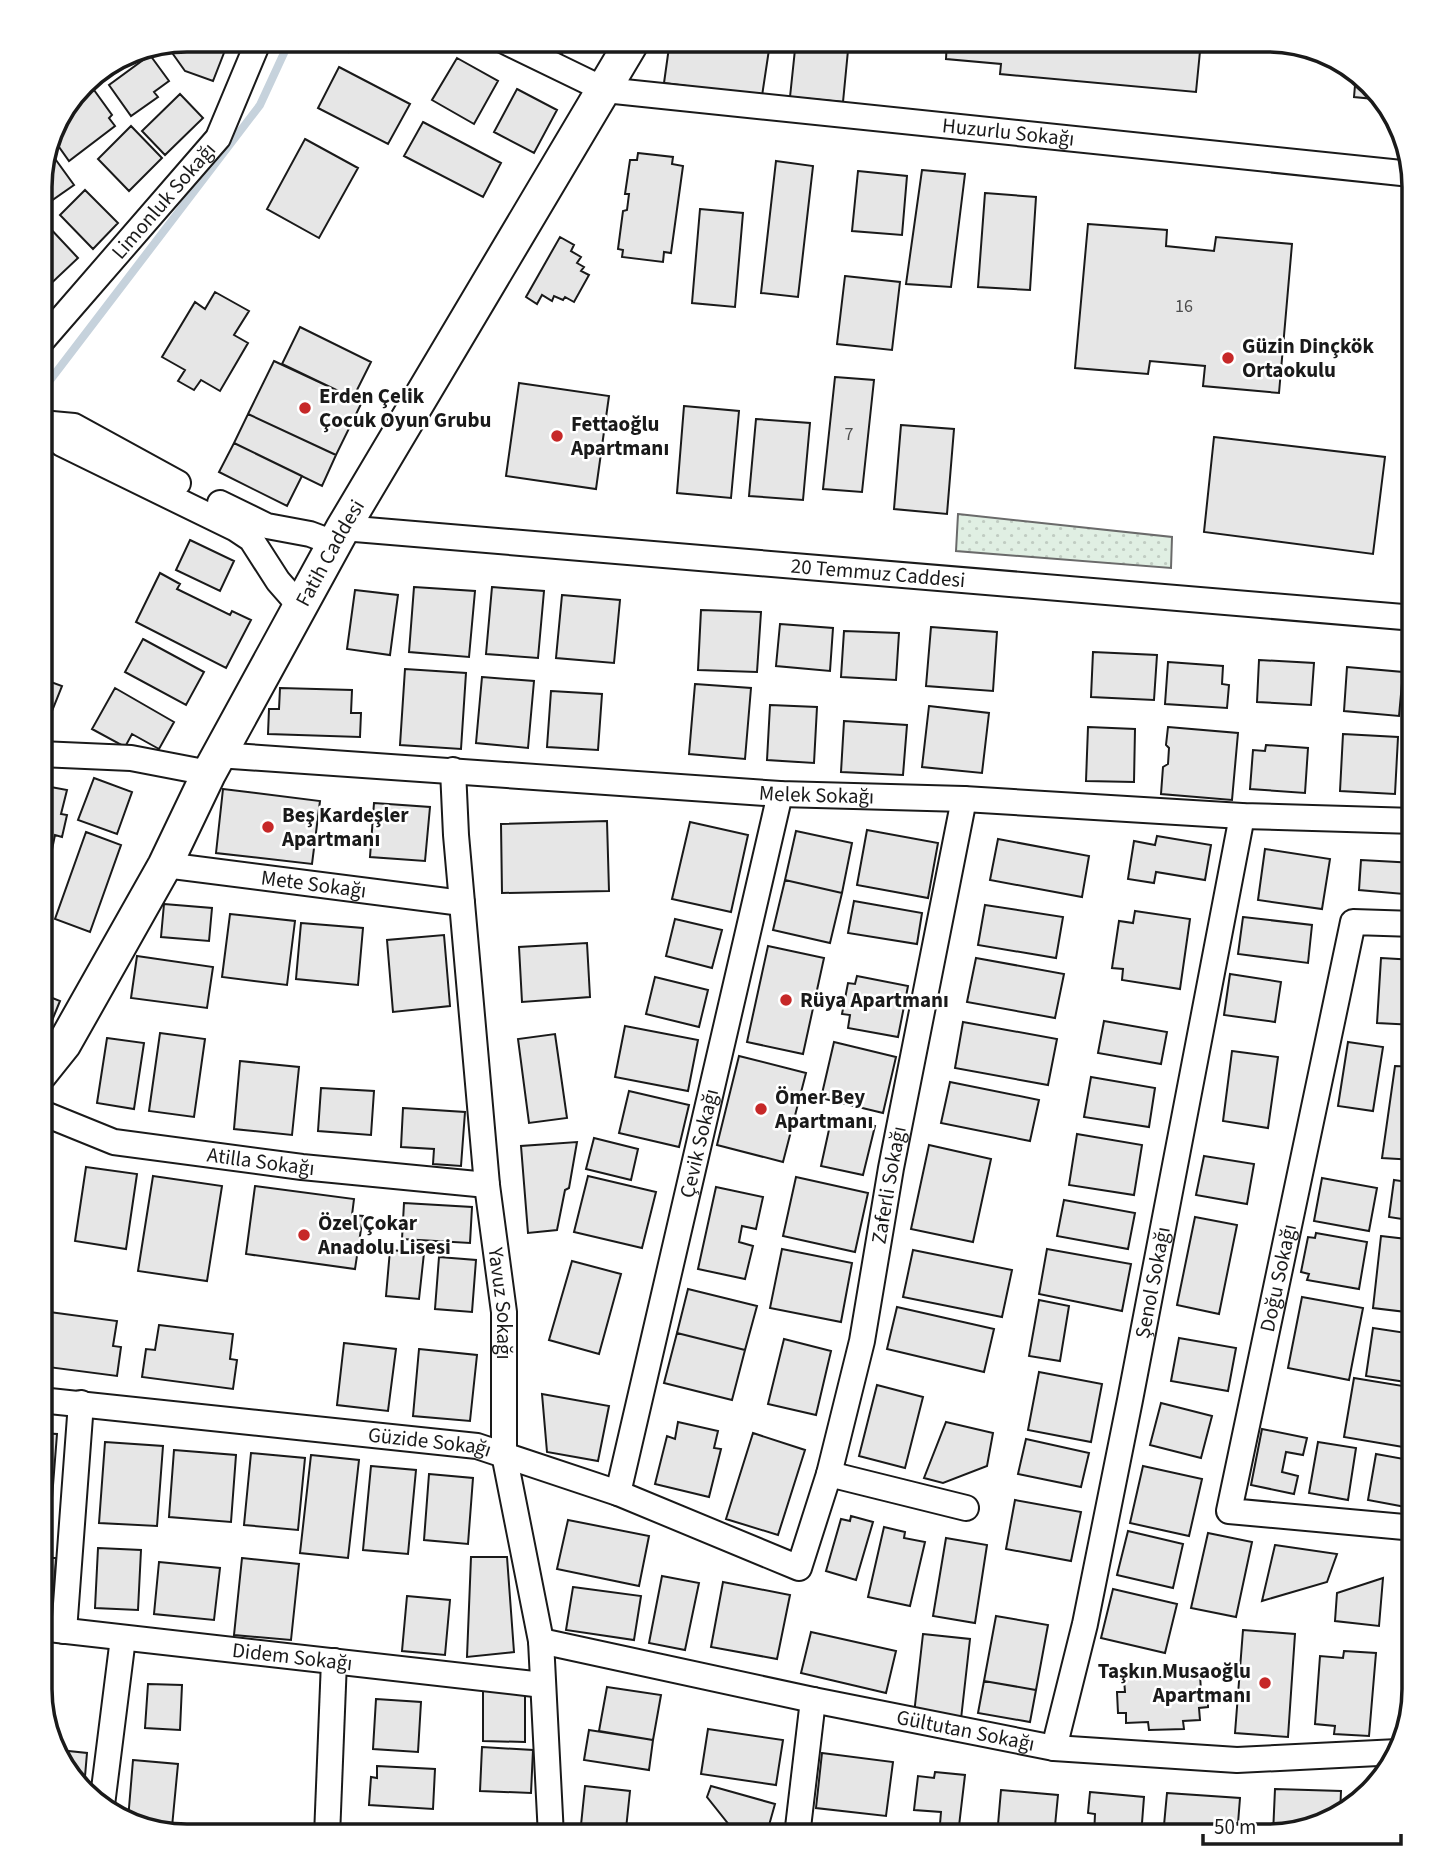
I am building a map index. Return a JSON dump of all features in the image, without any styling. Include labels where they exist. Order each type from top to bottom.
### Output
[{"type":"main road","name":"Fatih Caddesi","points":[[52,1058],[64,1044],[165,865],[213,764],[299,606],[627,52]]},
{"type":"street","name":"Limonluk Sokağı","points":[[53,328],[218,138],[254,52]]},
{"type":"street","name":"Huzurlu Sokağı","points":[[528,52],[606,90],[1401,173]]},
{"type":"street","name":"20 Temmuz Caddesi","points":[[53,425],[74,426],[178,483],[267,526],[310,534],[1402,617]]},
{"type":"street","points":[[53,436],[62,444],[236,529],[251,540],[278,581],[299,606]]},
{"type":"street","name":"Melek Sokağı","points":[[53,755],[213,764],[453,770],[780,794],[964,799],[1242,816],[1402,821]]},
{"type":"street","name":"Yavuz Sokağı","points":[[453,770],[462,903],[488,1185],[504,1312],[504,1454],[541,1641],[550,1824]]},
{"type":"street","name":"Çevik Sokağı","points":[[618,1493],[780,794]]},
{"type":"street","name":"Zaferli Sokağı","points":[[799,1568],[829,1474],[862,1341],[891,1168],[964,799]]},
{"type":"street","name":"Şenol Sokağı","points":[[1054,1748],[1085,1624],[1130,1401],[1242,816]]},
{"type":"street","name":"Mete Sokağı","points":[[165,865],[462,903]]},
{"type":"street","name":"Doğu Sokağı","points":[[1402,924],[1353,922],[1229,1511],[1402,1527]]},
{"type":"street","name":"Atilla Sokağı","points":[[52,1117],[114,1142],[302,1167],[488,1185]]},
{"type":"street","name":"Güzide Sokağı","points":[[52,1401],[477,1446],[618,1493],[799,1568]]},
{"type":"street","points":[[52,1629],[81,1403]]},
{"type":"street","points":[[829,1474],[966,1508]]},
{"type":"street","name":"Didem Sokağı","points":[[52,1629],[543,1685]]},
{"type":"street","points":[[103,1794],[123,1638]]},
{"type":"street","name":"Gültutan Sokağı","points":[[541,1641],[813,1700],[1054,1748],[1237,1760],[1386,1753]]},
{"type":"street","points":[[327,1824],[334,1661]]},
{"type":"street","points":[[798,1824],[813,1700]]},
{"type":"green space","points":[[958,514],[1172,537],[1171,568],[956,551]]},
{"type":"building","points":[[224,52],[213,81],[185,71],[173,54]]},
{"type":"building","points":[[668,52],[769,53],[762,96],[664,83]]},
{"type":"building","points":[[795,53],[848,53],[843,102],[790,97]]},
{"type":"building","points":[[946,53],[1200,53],[1196,92],[1000,74],[1001,64],[946,59]]},
{"type":"building","points":[[152,58],[169,81],[154,92],[158,97],[131,116],[109,85],[142,61]]},
{"type":"building","points":[[457,58],[498,81],[474,124],[432,100]]},
{"type":"building","points":[[339,67],[410,104],[388,144],[318,108]]},
{"type":"building","points":[[1355,84],[1369,99],[1354,97]]},
{"type":"building","points":[[517,89],[557,110],[534,153],[494,132]]},
{"type":"building","points":[[94,90],[112,115],[109,118],[115,126],[69,161],[59,147],[66,128],[80,105]]},
{"type":"building","points":[[180,94],[203,118],[165,155],[142,131]]},
{"type":"building","points":[[423,122],[501,163],[483,197],[404,156]]},
{"type":"building","points":[[131,126],[162,158],[129,191],[98,159]]},
{"type":"building","points":[[305,139],[358,168],[319,238],[267,209]]},
{"type":"building","points":[[638,153],[673,157],[672,164],[683,166],[671,253],[664,252],[663,262],[622,257],[623,250],[618,249],[623,211],[627,210],[629,194],[625,194],[630,160],[637,160]]},
{"type":"building","points":[[56,160],[74,185],[53,200]]},
{"type":"building","points":[[776,161],[813,166],[798,297],[761,293]]},
{"type":"building","points":[[922,170],[965,174],[951,287],[906,284]]},
{"type":"building","points":[[858,171],[907,176],[902,235],[852,231]]},
{"type":"building","points":[[85,190],[118,223],[93,249],[60,215]]},
{"type":"building","points":[[985,193],[1036,197],[1030,290],[978,287]]},
{"type":"building","points":[[700,209],[743,213],[735,307],[692,303]]},
{"type":"building","points":[[1088,224],[1167,230],[1166,246],[1214,251],[1216,237],[1292,244],[1279,393],[1203,386],[1205,366],[1150,361],[1148,374],[1075,368]]},
{"type":"building","points":[[53,231],[78,258],[53,282]]},
{"type":"building","points":[[560,237],[574,245],[571,251],[581,257],[577,263],[584,267],[581,271],[589,275],[574,302],[565,297],[563,300],[554,296],[552,301],[542,295],[537,304],[526,297]]},
{"type":"building","points":[[845,276],[900,282],[892,350],[837,344]]},
{"type":"building","points":[[215,292],[249,311],[234,335],[248,343],[220,391],[201,380],[194,390],[178,381],[185,370],[162,357],[195,302],[205,309]]},
{"type":"building","points":[[300,327],[371,362],[353,398],[282,364]]},
{"type":"building","name":"Erden Çelik Çocuk Oyun Grubu","points":[[274,361],[362,402],[336,455],[248,414]]},
{"type":"building","points":[[835,377],[874,380],[862,492],[823,489]]},
{"type":"building","name":"Fettaoğlu Apartmanı","points":[[519,383],[609,396],[596,489],[506,476]]},
{"type":"building","points":[[684,406],[739,411],[731,498],[677,493]]},
{"type":"building","points":[[248,414],[336,455],[322,486],[234,443]]},
{"type":"building","points":[[756,419],[810,423],[803,500],[749,496]]},
{"type":"building","points":[[901,425],[954,429],[947,514],[894,509]]},
{"type":"building","points":[[1214,437],[1385,457],[1373,554],[1204,532]]},
{"type":"building","points":[[234,443],[302,476],[287,506],[219,472]]},
{"type":"building","points":[[190,540],[234,561],[220,591],[176,570]]},
{"type":"building","points":[[160,573],[180,584],[177,589],[230,615],[232,611],[251,620],[226,668],[136,622]]},
{"type":"building","points":[[414,587],[475,591],[469,657],[409,652]]},
{"type":"building","points":[[492,587],[544,591],[538,658],[486,654]]},
{"type":"building","points":[[355,590],[398,595],[390,655],[347,649]]},
{"type":"building","points":[[562,595],[620,600],[614,663],[556,658]]},
{"type":"building","points":[[701,610],[761,612],[757,672],[698,670]]},
{"type":"building","points":[[780,624],[833,628],[830,671],[776,666]]},
{"type":"building","points":[[931,627],[997,632],[993,691],[926,686]]},
{"type":"building","points":[[844,631],[899,633],[896,680],[841,677]]},
{"type":"building","points":[[143,639],[204,672],[186,705],[125,672]]},
{"type":"building","points":[[1093,652],[1157,655],[1154,700],[1091,697]]},
{"type":"building","points":[[1259,660],[1314,663],[1311,705],[1257,702]]},
{"type":"building","points":[[1168,662],[1223,666],[1222,684],[1229,685],[1227,708],[1165,704]]},
{"type":"building","points":[[1347,667],[1402,672],[1399,716],[1344,711]]},
{"type":"building","points":[[405,669],[466,673],[461,749],[400,745]]},
{"type":"building","points":[[482,677],[534,681],[528,748],[476,743]]},
{"type":"building","points":[[53,683],[62,686],[53,709]]},
{"type":"building","points":[[695,684],[751,688],[745,759],[689,754]]},
{"type":"building","points":[[115,688],[174,722],[159,749],[132,734],[125,747],[92,729]]},
{"type":"building","points":[[280,688],[352,690],[351,713],[361,713],[360,737],[268,734],[269,709],[279,709]]},
{"type":"building","points":[[551,691],[602,694],[598,750],[547,747]]},
{"type":"building","points":[[770,705],[817,707],[814,763],[767,760]]},
{"type":"building","points":[[929,706],[989,713],[982,773],[922,767]]},
{"type":"building","points":[[844,721],[907,725],[903,775],[841,772]]},
{"type":"building","points":[[1088,727],[1135,729],[1134,782],[1086,781]]},
{"type":"building","points":[[1168,727],[1238,733],[1232,800],[1161,794],[1163,767],[1168,764]]},
{"type":"building","points":[[1343,734],[1398,737],[1395,794],[1340,791]]},
{"type":"building","points":[[1266,745],[1308,748],[1305,793],[1250,789],[1253,750],[1265,751]]},
{"type":"building","points":[[94,778],[132,792],[117,834],[78,820]]},
{"type":"building","points":[[53,787],[67,790],[61,814],[67,815],[62,837],[55,835],[53,847]]},
{"type":"building","name":"Beş Kardeşler Apartmanı","points":[[223,789],[320,801],[312,864],[216,853]]},
{"type":"building","points":[[374,803],[430,807],[425,861],[370,857]]},
{"type":"building","points":[[607,821],[609,891],[502,893],[501,824]]},
{"type":"building","points":[[690,822],[748,835],[731,912],[672,899]]},
{"type":"building","points":[[867,830],[938,843],[928,898],[857,885]]},
{"type":"building","points":[[796,831],[852,843],[842,893],[785,880]]},
{"type":"building","points":[[86,832],[121,845],[90,932],[55,919]]},
{"type":"building","points":[[1157,836],[1211,845],[1205,880],[1156,872],[1154,883],[1128,879],[1134,841],[1155,845]]},
{"type":"building","points":[[998,839],[1089,856],[1082,897],[990,880]]},
{"type":"building","points":[[1265,849],[1330,859],[1322,909],[1258,900]]},
{"type":"building","points":[[1361,860],[1402,862],[1402,894],[1359,890]]},
{"type":"building","points":[[785,880],[842,893],[830,943],[773,930]]},
{"type":"building","points":[[854,901],[922,913],[917,944],[848,933]]},
{"type":"building","points":[[164,904],[212,908],[209,941],[161,937]]},
{"type":"building","points":[[985,905],[1063,917],[1056,958],[978,945]]},
{"type":"building","points":[[1135,911],[1190,919],[1180,989],[1122,980],[1123,969],[1112,968],[1119,921],[1133,923]]},
{"type":"building","points":[[230,914],[295,921],[287,985],[222,977]]},
{"type":"building","points":[[1243,917],[1312,925],[1308,963],[1238,954]]},
{"type":"building","points":[[675,919],[722,930],[712,968],[666,956]]},
{"type":"building","points":[[301,923],[363,928],[358,985],[296,979]]},
{"type":"building","points":[[444,935],[450,1006],[393,1012],[387,940]]},
{"type":"building","points":[[587,943],[590,997],[522,1002],[519,947]]},
{"type":"building","name":"Rüya Apartmanı","points":[[768,946],[824,958],[803,1054],[747,1042]]},
{"type":"building","points":[[137,956],[213,967],[207,1008],[131,998]]},
{"type":"building","points":[[976,958],[1064,974],[1055,1018],[967,1002]]},
{"type":"building","points":[[1381,958],[1402,959],[1402,1024],[1377,1023]]},
{"type":"building","points":[[1230,974],[1281,982],[1275,1022],[1224,1015]]},
{"type":"building","points":[[857,976],[908,986],[898,1037],[848,1028],[850,1015],[842,1014],[848,983],[855,984]]},
{"type":"building","points":[[655,977],[708,990],[699,1027],[646,1014]]},
{"type":"building","points":[[52,998],[60,1001],[52,1020]]},
{"type":"building","points":[[1104,1021],[1167,1032],[1161,1064],[1098,1053]]},
{"type":"building","points":[[963,1022],[1057,1039],[1048,1085],[955,1068]]},
{"type":"building","points":[[625,1026],[698,1040],[688,1091],[615,1077]]},
{"type":"building","points":[[160,1033],[205,1039],[194,1117],[149,1111]]},
{"type":"building","points":[[555,1034],[567,1118],[529,1123],[518,1039]]},
{"type":"building","points":[[107,1038],[144,1043],[134,1109],[97,1103]]},
{"type":"building","points":[[834,1042],[896,1057],[883,1113],[821,1098]]},
{"type":"building","points":[[1348,1042],[1383,1047],[1373,1111],[1338,1106]]},
{"type":"building","points":[[1232,1051],[1278,1057],[1268,1128],[1223,1121]]},
{"type":"building","name":"Ömer Bey Apartmanı","points":[[739,1056],[806,1073],[783,1162],[717,1145]]},
{"type":"building","points":[[240,1061],[299,1067],[292,1135],[234,1129]]},
{"type":"building","points":[[1395,1066],[1402,1066],[1402,1159],[1382,1158]]},
{"type":"building","points":[[1091,1077],[1155,1088],[1149,1127],[1084,1117]]},
{"type":"building","points":[[950,1082],[1039,1100],[1030,1141],[941,1123]]},
{"type":"building","points":[[321,1088],[374,1091],[371,1135],[318,1131]]},
{"type":"building","points":[[629,1091],[689,1105],[679,1147],[619,1133]]},
{"type":"building","points":[[403,1108],[465,1112],[461,1166],[433,1164],[434,1149],[401,1147]]},
{"type":"building","points":[[832,1116],[875,1126],[863,1175],[821,1166]]},
{"type":"building","points":[[1077,1134],[1142,1145],[1134,1195],[1069,1185]]},
{"type":"building","points":[[594,1138],[638,1149],[631,1180],[586,1169]]},
{"type":"building","points":[[577,1142],[569,1188],[565,1190],[557,1230],[528,1233],[521,1146]]},
{"type":"building","points":[[929,1145],[991,1159],[973,1242],[911,1229]]},
{"type":"building","points":[[1204,1156],[1254,1164],[1247,1204],[1196,1195]]},
{"type":"building","points":[[86,1167],[137,1174],[126,1249],[75,1241]]},
{"type":"building","points":[[153,1176],[222,1186],[207,1281],[138,1271]]},
{"type":"building","points":[[588,1176],[656,1192],[642,1248],[574,1232]]},
{"type":"building","points":[[796,1177],[868,1193],[855,1252],[783,1236]]},
{"type":"building","points":[[1322,1178],[1377,1188],[1369,1231],[1314,1221]]},
{"type":"building","points":[[1394,1180],[1402,1181],[1402,1219],[1389,1217]]},
{"type":"building","name":"Özel Çokar Anadolu Lisesi","points":[[255,1186],[354,1199],[352,1215],[363,1216],[355,1269],[246,1254]]},
{"type":"building","points":[[716,1187],[763,1197],[756,1229],[742,1226],[739,1242],[753,1246],[745,1279],[698,1269]]},
{"type":"building","points":[[1064,1200],[1135,1213],[1128,1249],[1057,1236]]},
{"type":"building","points":[[404,1203],[472,1207],[470,1243],[402,1239]]},
{"type":"building","points":[[1195,1217],[1237,1225],[1219,1314],[1177,1305]]},
{"type":"building","points":[[1316,1233],[1367,1242],[1359,1289],[1307,1280],[1309,1274],[1301,1272],[1308,1237],[1315,1238]]},
{"type":"building","points":[[1381,1236],[1402,1238],[1402,1311],[1373,1308]]},
{"type":"building","points":[[782,1249],[852,1263],[841,1322],[770,1308]]},
{"type":"building","points":[[1047,1249],[1131,1264],[1122,1311],[1039,1294]]},
{"type":"building","points":[[390,1250],[424,1253],[419,1299],[386,1296]]},
{"type":"building","points":[[913,1250],[1012,1270],[1002,1317],[903,1297]]},
{"type":"building","points":[[439,1257],[476,1260],[472,1312],[435,1309]]},
{"type":"building","points":[[572,1261],[621,1274],[599,1354],[549,1340]]},
{"type":"building","points":[[688,1289],[757,1306],[745,1350],[677,1333]]},
{"type":"building","points":[[1302,1297],[1363,1308],[1349,1380],[1288,1368]]},
{"type":"building","points":[[1039,1300],[1069,1306],[1060,1361],[1029,1356]]},
{"type":"building","points":[[897,1307],[994,1329],[984,1372],[887,1349]]},
{"type":"building","points":[[52,1312],[117,1321],[113,1346],[121,1347],[117,1376],[52,1368]]},
{"type":"building","points":[[159,1325],[233,1334],[230,1359],[237,1360],[233,1389],[142,1377],[146,1349],[155,1350]]},
{"type":"building","points":[[1373,1328],[1402,1332],[1402,1381],[1366,1376]]},
{"type":"building","points":[[677,1333],[745,1350],[732,1400],[664,1383]]},
{"type":"building","points":[[1179,1338],[1236,1348],[1228,1391],[1171,1381]]},
{"type":"building","points":[[784,1339],[831,1351],[816,1415],[768,1404]]},
{"type":"building","points":[[344,1343],[396,1349],[388,1411],[337,1405]]},
{"type":"building","points":[[419,1349],[477,1355],[470,1421],[413,1416]]},
{"type":"building","points":[[1039,1372],[1102,1384],[1091,1442],[1028,1430]]},
{"type":"building","points":[[1354,1378],[1402,1386],[1402,1447],[1344,1437]]},
{"type":"building","points":[[877,1385],[923,1397],[905,1468],[859,1456]]},
{"type":"building","points":[[542,1394],[609,1406],[598,1461],[547,1452]]},
{"type":"building","points":[[1161,1403],[1212,1416],[1201,1458],[1150,1445]]},
{"type":"building","points":[[678,1422],[718,1431],[714,1448],[721,1449],[709,1497],[655,1484],[667,1436],[675,1439]]},
{"type":"building","points":[[946,1422],[993,1433],[987,1466],[943,1483],[924,1478]]},
{"type":"building","points":[[1262,1429],[1307,1438],[1303,1455],[1286,1452],[1282,1472],[1298,1476],[1294,1494],[1251,1485]]},
{"type":"building","points":[[753,1433],[805,1450],[778,1535],[726,1519]]},
{"type":"building","points":[[52,1434],[57,1434],[52,1496]]},
{"type":"building","points":[[1026,1439],[1089,1453],[1081,1487],[1018,1474]]},
{"type":"building","points":[[105,1442],[163,1446],[157,1526],[99,1523]]},
{"type":"building","points":[[1318,1442],[1356,1448],[1348,1500],[1309,1493]]},
{"type":"building","points":[[174,1450],[236,1455],[231,1522],[169,1517]]},
{"type":"building","points":[[251,1453],[305,1458],[298,1530],[244,1525]]},
{"type":"building","points":[[1376,1454],[1402,1459],[1402,1506],[1368,1500]]},
{"type":"building","points":[[311,1455],[359,1460],[348,1558],[300,1553]]},
{"type":"building","points":[[371,1466],[416,1470],[408,1554],[363,1550]]},
{"type":"building","points":[[1143,1466],[1202,1479],[1189,1536],[1130,1523]]},
{"type":"building","points":[[429,1474],[473,1478],[468,1544],[424,1540]]},
{"type":"building","points":[[1015,1500],[1081,1512],[1071,1561],[1006,1549]]},
{"type":"building","points":[[851,1516],[873,1522],[856,1580],[826,1571],[841,1519],[850,1521]]},
{"type":"building","points":[[568,1520],[649,1536],[639,1586],[557,1569]]},
{"type":"building","points":[[884,1527],[905,1532],[904,1538],[925,1542],[910,1606],[868,1597]]},
{"type":"building","points":[[1128,1531],[1183,1544],[1173,1588],[1117,1575]]},
{"type":"building","points":[[1208,1533],[1252,1542],[1236,1617],[1191,1608]]},
{"type":"building","points":[[946,1538],[987,1545],[975,1623],[933,1616]]},
{"type":"building","points":[[1275,1545],[1337,1554],[1327,1582],[1262,1601]]},
{"type":"building","points":[[98,1548],[141,1550],[138,1610],[95,1608]]},
{"type":"building","points":[[471,1557],[507,1557],[514,1652],[467,1657]]},
{"type":"building","points":[[52,1558],[56,1558],[53,1600]]},
{"type":"building","points":[[242,1558],[299,1564],[291,1640],[234,1635]]},
{"type":"building","points":[[159,1562],[220,1568],[214,1620],[154,1614]]},
{"type":"building","points":[[662,1576],[699,1583],[685,1650],[649,1643]]},
{"type":"building","points":[[1383,1578],[1379,1626],[1335,1621],[1337,1593]]},
{"type":"building","points":[[723,1582],[790,1595],[777,1659],[711,1647]]},
{"type":"building","points":[[573,1587],[641,1596],[634,1640],[566,1630]]},
{"type":"building","points":[[1113,1589],[1177,1604],[1165,1653],[1101,1638]]},
{"type":"building","points":[[407,1596],[450,1600],[445,1655],[402,1651]]},
{"type":"building","points":[[996,1616],[1048,1625],[1036,1690],[984,1681]]},
{"type":"building","name":"Taşkın Musaoğlu Apartmanı","points":[[1243,1630],[1295,1634],[1288,1737],[1235,1733]]},
{"type":"building","points":[[811,1632],[896,1651],[886,1693],[801,1673]]},
{"type":"building","points":[[923,1634],[970,1639],[961,1719],[914,1714]]},
{"type":"building","points":[[1344,1651],[1376,1653],[1369,1736],[1334,1734],[1335,1726],[1315,1724],[1320,1656],[1343,1658]]},
{"type":"building","points":[[1200,1675],[1201,1691],[1208,1691],[1208,1707],[1199,1708],[1200,1720],[1183,1721],[1184,1729],[1149,1730],[1148,1722],[1126,1723],[1126,1713],[1118,1713],[1117,1692],[1125,1692],[1124,1679]]},
{"type":"building","points":[[984,1681],[1036,1690],[1030,1722],[978,1713]]},
{"type":"building","points":[[148,1684],[182,1685],[180,1730],[145,1728]]},
{"type":"building","points":[[607,1687],[661,1695],[653,1740],[599,1731]]},
{"type":"building","points":[[483,1689],[525,1689],[525,1742],[483,1741]]},
{"type":"building","points":[[376,1699],[421,1702],[418,1752],[373,1749]]},
{"type":"building","points":[[708,1729],[783,1740],[776,1785],[701,1774]]},
{"type":"building","points":[[589,1730],[653,1740],[649,1770],[584,1760]]},
{"type":"building","points":[[482,1747],[533,1750],[531,1793],[480,1791]]},
{"type":"building","points":[[68,1751],[87,1753],[85,1777]]},
{"type":"building","points":[[822,1753],[893,1762],[886,1816],[816,1808]]},
{"type":"building","points":[[133,1760],[178,1764],[172,1822],[129,1810]]},
{"type":"building","points":[[377,1766],[435,1769],[433,1809],[369,1805],[371,1777],[377,1778]]},
{"type":"building","points":[[935,1772],[965,1775],[959,1824],[940,1824],[941,1812],[914,1810],[918,1776],[934,1778]]},
{"type":"building","points":[[585,1786],[630,1791],[627,1824],[581,1824]]},
{"type":"building","points":[[711,1786],[775,1804],[769,1824],[728,1824],[707,1797]]},
{"type":"building","points":[[1275,1789],[1341,1791],[1341,1802],[1327,1810],[1302,1819],[1273,1823]]},
{"type":"building","points":[[1001,1790],[1058,1795],[1055,1824],[998,1824]]},
{"type":"building","points":[[1090,1792],[1144,1797],[1142,1824],[1095,1824],[1095,1814],[1088,1813]]},
{"type":"building","points":[[1167,1793],[1240,1798],[1238,1824],[1164,1824]]},
{"type":"waterway","points":[[53,376],[260,105],[284,52]]},
{"type":"place","name":"Güzin Dinçkök Ortaokulu","points":[[1228,358]]},
{"type":"place","name":"Erden Çelik Çocuk Oyun Grubu","points":[[305,408]]},
{"type":"place","name":"Fettaoğlu Apartmanı","points":[[557,436]]},
{"type":"place","name":"Beş Kardeşler Apartmanı","points":[[268,827]]},
{"type":"place","name":"Rüya Apartmanı","points":[[786,1000]]},
{"type":"place","name":"Ömer Bey Apartmanı","points":[[761,1109]]},
{"type":"place","name":"Özel Çokar Anadolu Lisesi","points":[[304,1235]]},
{"type":"place","name":"Taşkın Musaoğlu Apartmanı","points":[[1265,1683]]}]
